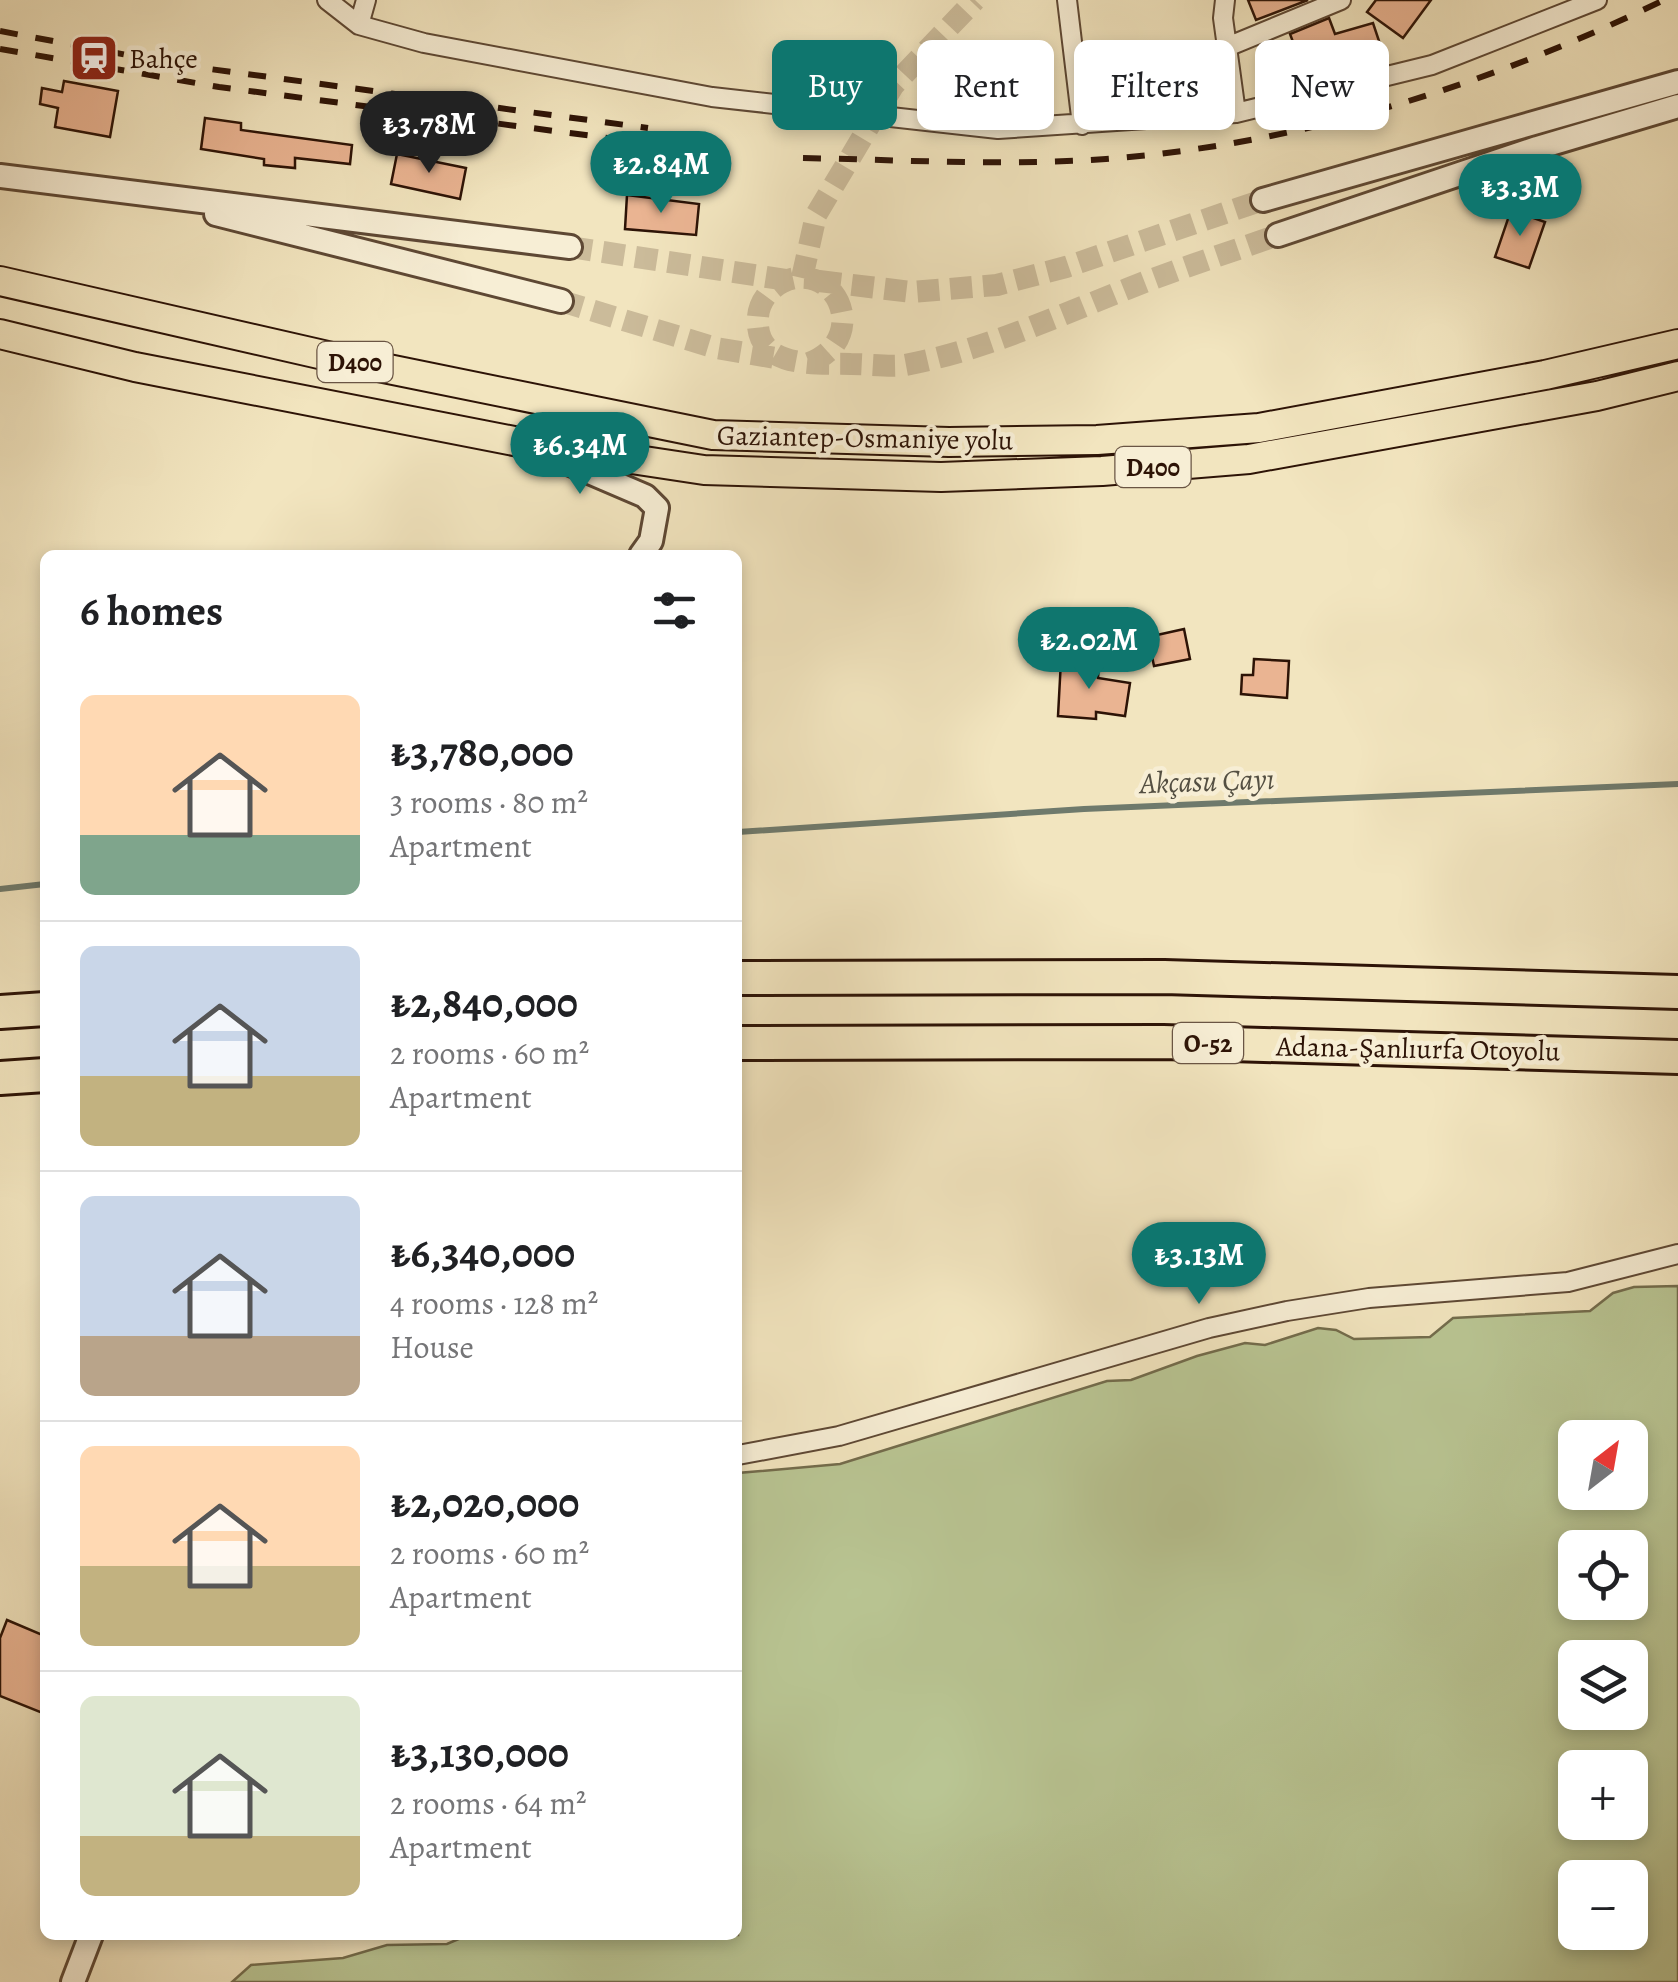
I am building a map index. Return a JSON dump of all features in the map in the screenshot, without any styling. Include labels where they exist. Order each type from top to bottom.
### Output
[{"type":"highway","name":"Gaziantep-Osmaniye yolu","points":[[0,281],[335,358],[713,434],[949,442],[1133,437],[1260,428],[1545,375],[1678,344]]},
{"type":"highway","name":"Gaziantep-Osmaniye yolu","points":[[0,334],[134,367],[519,442],[704,470],[941,477],[1102,471],[1250,459],[1597,396],[1678,376]]},
{"type":"highway","points":[[742,978],[1164,977],[1678,992]]},
{"type":"highway","points":[[0,1012],[40,1009]]},
{"type":"highway","name":"Adana-Şanlıurfa Otoyolu","points":[[742,1044],[1164,1042],[1678,1057]]},
{"type":"highway","points":[[0,1078],[40,1074]]},
{"type":"street","points":[[327,0],[358,25],[424,43],[712,97],[998,130],[1074,125]]},
{"type":"street","points":[[358,25],[366,0]]},
{"type":"street","points":[[1066,0],[1074,62]]},
{"type":"street","points":[[1225,0],[1227,40]]},
{"type":"street","points":[[1235,44],[1341,0]]},
{"type":"street","points":[[1235,106],[1236,113],[1432,65],[1597,0]]},
{"type":"street","points":[[1263,200],[1678,82]]},
{"type":"street","points":[[1278,235],[1537,148],[1678,106]]},
{"type":"street","points":[[1537,148],[1551,191]]},
{"type":"street","points":[[0,176],[570,247]]},
{"type":"street","points":[[140,194],[562,300]]},
{"type":"street","points":[[519,442],[645,496],[657,508],[644,550]]},
{"type":"street","points":[[742,1454],[838,1436],[1209,1328],[1287,1311],[1369,1298],[1568,1282],[1678,1254]]},
{"type":"street","points":[[73,1982],[90,1940]]},
{"type":"green space","points":[[1678,1286],[1678,1982],[232,1982],[251,1965],[343,1958],[387,1945],[447,1944],[456,1940],[742,1940],[742,1473],[840,1464],[1107,1381],[1131,1380],[1197,1356],[1245,1343],[1265,1345],[1318,1328],[1336,1330],[1354,1339],[1430,1337],[1453,1318],[1590,1311],[1613,1293],[1634,1287]]},
{"type":"building","points":[[1248,0],[1308,0],[1256,20]]},
{"type":"building","points":[[1376,0],[1431,0],[1403,38],[1367,12]]},
{"type":"building","points":[[1329,18],[1335,34],[1373,23],[1379,40],[1292,40],[1290,34]]},
{"type":"building","name":"Bahçe","points":[[64,81],[118,91],[110,137],[55,127],[58,108],[40,104],[42,88],[62,92]]},
{"type":"building","points":[[205,118],[241,123],[241,130],[352,145],[350,164],[295,158],[295,168],[264,165],[264,159],[201,149]]},
{"type":"building","points":[[397,154],[466,168],[460,199],[391,184]]},
{"type":"building","points":[[627,195],[699,204],[696,235],[625,229]]},
{"type":"building","points":[[1511,210],[1545,222],[1529,268],[1495,257]]},
{"type":"building","points":[[1184,629],[1190,659],[1154,666],[1148,637]]},
{"type":"building","points":[[1254,659],[1289,661],[1287,698],[1241,694],[1242,675],[1253,675]]},
{"type":"building","points":[[1061,660],[1099,663],[1098,678],[1130,683],[1125,716],[1096,712],[1096,719],[1058,716]]},
{"type":"building","points":[[7,1620],[40,1634],[40,1712],[0,1696],[0,1638]]},
{"type":"waterway","name":"Akçasu Çayı","points":[[742,832],[1084,809],[1678,784]]},
{"type":"waterway","name":"Akçasu Çayı","points":[[0,889],[40,885]]},
{"type":"tunnel","points":[[802,278],[816,215],[893,86],[975,0]]},
{"type":"tunnel","points":[[819,281],[912,292],[997,285],[1066,267],[1263,200]]},
{"type":"tunnel","points":[[809,363],[828,352],[839,337],[839,304],[818,281],[802,278],[783,282],[766,296],[758,317],[759,334],[766,347],[777,355],[806,363],[905,365],[990,342],[1278,235]]},
{"type":"tunnel","points":[[570,247],[787,280]]},
{"type":"tunnel","points":[[561,301],[716,348],[782,359]]},
{"type":"railway","points":[[803,158],[1068,161],[1251,140],[1323,125],[1462,84],[1531,59],[1664,0]]},
{"type":"railway","points":[[0,31],[180,65],[648,128]]},
{"type":"railway","points":[[0,49],[219,87],[646,143]]},
{"type":"place","name":"Bahçe","points":[[94,58]]}]
